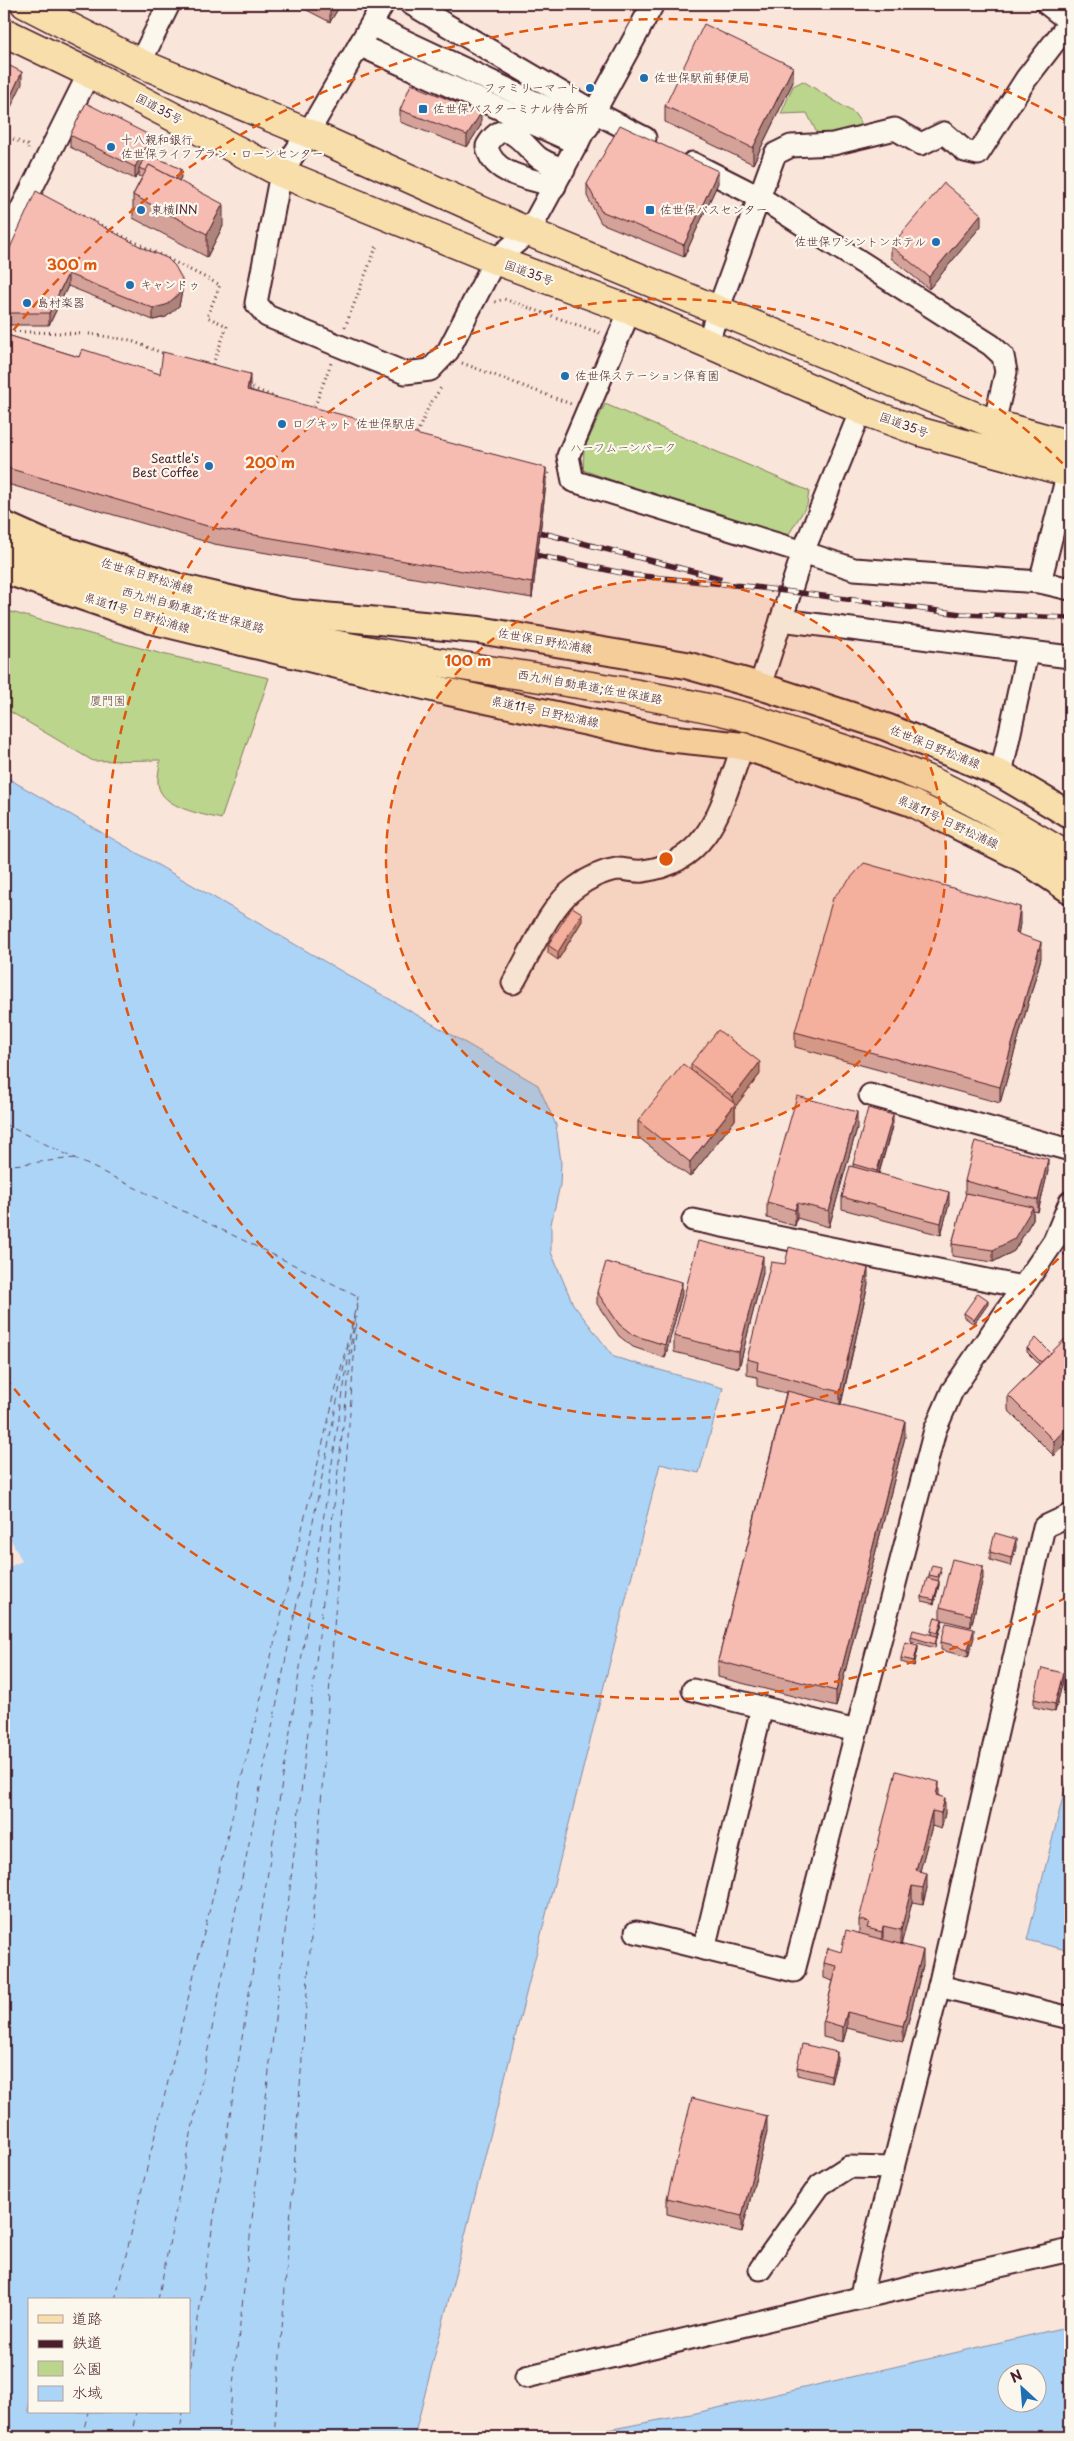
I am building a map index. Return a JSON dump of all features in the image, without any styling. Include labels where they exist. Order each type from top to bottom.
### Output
[{"type":"highway","points":[[25,4],[140,63],[308,133],[529,232],[994,424],[1070,445]]},
{"type":"highway","name":"国道35号","points":[[4,32],[89,73],[281,173],[495,260],[630,310],[861,410],[921,432],[1069,473]]},
{"type":"highway","name":"西九州自動車道;佐世保道路","points":[[4,549],[54,570],[147,600],[241,624],[338,645],[605,687],[743,717],[862,754],[933,782],[1023,829],[1070,858]]},
{"type":"main road","name":"佐世保日野松浦線","points":[[4,526],[44,542],[178,587],[290,613],[479,630],[686,666],[760,686],[886,727],[1001,774],[1070,815]]},
{"type":"main road","name":"県道11号 日野松浦線","points":[[4,570],[151,620],[446,691],[657,737],[742,746],[912,802],[1024,859],[1070,890]]},
{"type":"street","points":[[140,63],[169,4]]},
{"type":"street","points":[[383,4],[308,133],[281,173],[256,303],[267,316],[405,373],[430,370],[448,351],[495,260],[529,232],[653,4]]},
{"type":"street","points":[[411,4],[587,128]]},
{"type":"street","points":[[708,344],[718,310],[761,198],[775,154],[791,146],[832,144],[895,130],[921,144],[944,133],[965,151],[978,154],[1026,79],[1070,22],[1048,4]]},
{"type":"street","points":[[371,25],[587,128]]},
{"type":"street","points":[[360,45],[587,128],[669,151],[761,198],[991,345],[1003,356],[1006,372],[994,424]]},
{"type":"street","points":[[4,244],[89,73]]},
{"type":"street","points":[[630,310],[568,456],[573,482],[803,552],[854,570],[1040,582],[1070,589]]},
{"type":"street","points":[[760,686],[803,552],[861,410]]},
{"type":"street","points":[[1040,582],[1069,473]]},
{"type":"street","points":[[781,620],[1070,658]]},
{"type":"street","points":[[1001,774],[1027,653]]},
{"type":"street","points":[[513,983],[555,908],[574,889],[596,875],[617,869],[638,872],[659,869],[689,853],[706,837],[718,813],[742,746]]},
{"type":"street","points":[[870,1095],[1070,1150]]},
{"type":"street","points":[[636,1932],[794,1971],[935,1430],[952,1391],[1054,1241],[1070,1202]]},
{"type":"street","points":[[693,1220],[1022,1287]]},
{"type":"street","points":[[860,2298],[939,1986],[1044,1527],[1070,1515]]},
{"type":"street","points":[[693,1690],[856,1731]]},
{"type":"street","points":[[704,1949],[762,1707]]},
{"type":"street","points":[[939,1986],[1070,2018]]},
{"type":"street","points":[[760,2269],[820,2185],[848,2167],[893,2168]]},
{"type":"street","points":[[526,2377],[1070,2250]]},
{"type":"path","points":[[4,135],[29,146],[26,153]]},
{"type":"path","points":[[11,182],[17,174]]},
{"type":"path","points":[[4,178],[220,285],[207,317],[227,326],[210,372]]},
{"type":"path","points":[[486,306],[504,299],[600,333],[597,342]]},
{"type":"path","points":[[4,331],[89,334],[129,340],[174,358]]},
{"type":"path","points":[[461,356],[459,362],[574,405],[571,413]]},
{"type":"path","points":[[245,384],[287,402]]},
{"type":"path","points":[[412,444],[428,406],[444,384]]},
{"type":"path","points":[[312,414],[321,417]]},
{"type":"path","points":[[536,477],[546,480],[552,463]]},
{"type":"green space","points":[[803,81],[854,113],[864,127],[820,139],[807,113],[781,114],[793,86]]},
{"type":"green space","name":"ハーフムーンパーク","points":[[605,404],[809,491],[807,505],[787,537],[668,500],[583,470],[584,449]]},
{"type":"green space","name":"厦門園","points":[[4,610],[162,654],[269,678],[221,819],[184,809],[166,799],[158,784],[160,760],[93,761],[4,708]]},
{"type":"water","points":[[4,776],[538,1085],[556,1125],[561,1162],[560,1185],[551,1224],[551,1252],[573,1304],[614,1357],[723,1388],[699,1473],[660,1464],[414,2437],[4,2437]]},
{"type":"water","points":[[1070,1769],[1070,1951],[1027,1940]]},
{"type":"water","points":[[1070,2326],[1070,2437],[571,2437],[696,2413]]},
{"type":"pier","points":[[4,1526],[22,1561],[7,1568],[4,1562]]},
{"type":"building","points":[[704,24],[793,67],[753,148],[665,106]]},
{"type":"building","points":[[4,63],[22,72],[4,110]]},
{"type":"building","points":[[411,84],[481,113],[467,135],[400,110]]},
{"type":"building","name":"十八親和銀行 佐世保ライフプラン・ローンセンター","points":[[86,103],[151,136],[135,167],[70,135]]},
{"type":"building","name":"佐世保バスセンター","points":[[620,125],[718,171],[684,245],[601,211],[587,184]]},
{"type":"building","points":[[147,153],[181,169],[176,179],[149,165],[146,171],[139,168]]},
{"type":"building","points":[[149,165],[223,204],[207,234],[133,195]]},
{"type":"building","name":"佐世保ワシントンホテル","points":[[944,183],[981,214],[929,277],[891,246]]},
{"type":"building","points":[[36,191],[147,250],[167,258],[175,266],[182,279],[179,294],[166,305],[153,308],[68,274],[49,313],[4,313],[4,261]]},
{"type":"building","points":[[4,334],[79,357],[82,349],[160,374],[163,352],[250,374],[247,390],[546,468],[532,583],[214,528],[4,467]]},
{"type":"building","points":[[864,863],[1020,907],[1016,933],[1041,942],[1000,1087],[795,1032],[833,898]]},
{"type":"building","points":[[572,907],[582,913],[558,952],[548,945]]},
{"type":"building","points":[[718,1030],[760,1062],[733,1097],[691,1064]]},
{"type":"building","points":[[683,1064],[735,1104],[690,1162],[638,1121]]},
{"type":"building","points":[[797,1096],[857,1112],[829,1211],[797,1203],[795,1210],[767,1202]]},
{"type":"building","points":[[868,1108],[893,1115],[877,1171],[853,1164]]},
{"type":"building","points":[[975,1141],[1048,1159],[1038,1200],[965,1181]]},
{"type":"building","points":[[850,1166],[949,1192],[941,1223],[842,1197]]},
{"type":"building","points":[[966,1193],[1033,1207],[1014,1239],[993,1250],[952,1244]]},
{"type":"building","points":[[698,1241],[763,1256],[739,1352],[674,1336]]},
{"type":"building","points":[[789,1247],[868,1268],[840,1392],[757,1370],[758,1362],[747,1359],[771,1262],[785,1264]]},
{"type":"building","points":[[606,1262],[682,1282],[665,1345],[633,1335],[619,1324],[597,1292]]},
{"type":"building","points":[[978,1293],[988,1300],[974,1320],[964,1313]]},
{"type":"building","points":[[1070,1334],[1070,1424],[1054,1441],[1008,1395]]},
{"type":"building","points":[[1036,1338],[1051,1353],[1041,1362],[1027,1348]]},
{"type":"building","points":[[787,1391],[905,1421],[836,1691],[718,1661]]},
{"type":"building","points":[[995,1533],[1016,1539],[1011,1558],[990,1552]]},
{"type":"building","points":[[952,1559],[983,1566],[971,1615],[940,1607]]},
{"type":"building","points":[[932,1565],[941,1567],[938,1577],[929,1575]]},
{"type":"building","points":[[927,1578],[939,1581],[934,1600],[922,1597]]},
{"type":"building","points":[[935,1617],[942,1619],[938,1633],[931,1631]]},
{"type":"building","points":[[946,1623],[974,1629],[968,1649],[941,1642]]},
{"type":"building","points":[[913,1630],[937,1636],[935,1644],[911,1637]]},
{"type":"building","points":[[905,1642],[918,1645],[914,1661],[901,1658]]},
{"type":"building","points":[[1042,1668],[1063,1673],[1055,1704],[1034,1699]]},
{"type":"building","points":[[896,1771],[939,1782],[936,1795],[945,1798],[941,1813],[932,1811],[916,1870],[927,1873],[923,1888],[912,1886],[901,1930],[883,1926],[882,1932],[867,1928],[869,1922],[859,1920]]},
{"type":"building","points":[[846,1930],[923,1950],[903,2026],[847,2012],[843,2027],[823,2021],[837,1966],[824,1963],[828,1948],[841,1952]]},
{"type":"building","points":[[802,2044],[837,2052],[831,2075],[797,2067]]},
{"type":"building","points":[[692,2098],[767,2116],[742,2216],[667,2198]]},
{"type":"ferry route","points":[[4,1124],[358,1296]]},
{"type":"ferry route","points":[[4,1166],[75,1158]]},
{"type":"ferry route","points":[[227,2437],[358,1296]]},
{"type":"ferry route","points":[[115,2298],[357,1302]]},
{"type":"ferry route","points":[[158,2298],[354,1316]]},
{"type":"ferry route","points":[[190,2371],[355,1316]]},
{"type":"ferry route","points":[[274,2437],[357,1317]]},
{"type":"ferry route","points":[[82,2437],[88,2414]]},
{"type":"ferry route","points":[[131,2437],[136,2414]]},
{"type":"ferry route","points":[[179,2437],[183,2414]]},
{"type":"railway","points":[[527,529],[719,578]]},
{"type":"railway","points":[[525,553],[632,575],[754,587],[961,614],[1070,618]]},
{"type":"place","name":"佐世保駅前郵便局","points":[[644,78]]},
{"type":"place","name":"ファミリーマート","points":[[590,88]]},
{"type":"place","name":"佐世保バスターミナル待合所","points":[[423,109]]},
{"type":"place","name":"十八親和銀行 佐世保ライフプラン・ローンセンター","points":[[111,147]]},
{"type":"place","name":"東横INN","points":[[141,210]]},
{"type":"place","name":"佐世保バスセンター","points":[[650,210]]},
{"type":"place","name":"佐世保ワシントンホテル","points":[[936,242]]},
{"type":"place","name":"キャンドゥ","points":[[130,285]]},
{"type":"place","name":"島村楽器","points":[[27,303]]},
{"type":"place","name":"佐世保ステーション保育園","points":[[565,376]]},
{"type":"place","name":"ログキット 佐世保駅店","points":[[282,424]]},
{"type":"place","name":"Seattle's Best Coffee","points":[[209,466]]}]
